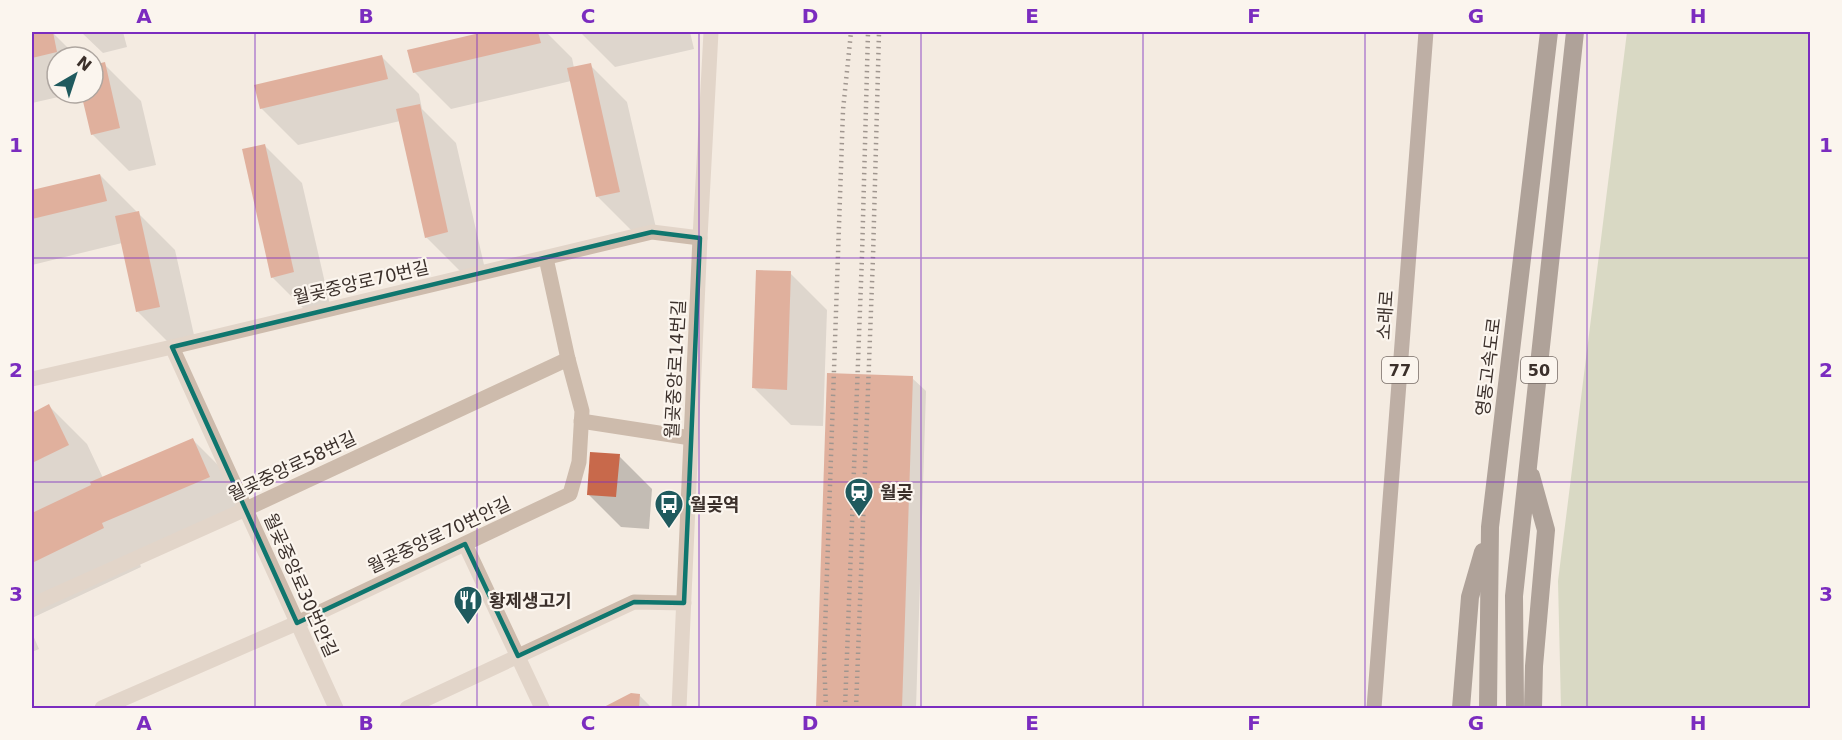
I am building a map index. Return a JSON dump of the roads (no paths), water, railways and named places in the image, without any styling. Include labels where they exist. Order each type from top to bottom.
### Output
[{"type":"highway","name":"영동고속도로","points":[[1488,708],[1490,527],[1549,32]]},
{"type":"highway","name":"50","points":[[1515,708],[1514,596],[1575,32]]},
{"type":"highway","points":[[1528,467],[1546,530],[1534,666],[1533,708]]},
{"type":"highway","points":[[1461,708],[1470,597],[1490,527]]},
{"type":"main road","name":"소래로","points":[[1374,708],[1426,32]]},
{"type":"street","name":"월곶중앙로14번길","points":[[679,708],[711,32]]},
{"type":"street","name":"월곶중앙로70번길","points":[[32,379],[652,232],[700,238]]},
{"type":"street","name":"월곶중앙로70번안길","points":[[102,708],[297,623],[570,495],[579,462],[582,411],[546,258]]},
{"type":"street","name":"월곶중앙로30번안길","points":[[172,347],[336,708]]},
{"type":"street","name":"월곶중앙로58번길","points":[[32,605],[246,509],[568,359]]},
{"type":"street","points":[[581,420],[691,438]]},
{"type":"street","points":[[465,544],[542,708]]},
{"type":"street","points":[[406,708],[634,602],[684,603]]},
{"type":"railway","points":[[826,708],[824,659],[843,110],[851,32]]},
{"type":"railway","points":[[845,708],[868,32]]},
{"type":"railway","points":[[856,708],[879,32]]},
{"type":"place","name":"월곶","points":[[859,518]]},
{"type":"place","name":"월곶역","points":[[669,530]]},
{"type":"place","name":"황제생고기","points":[[468,626]]}]
